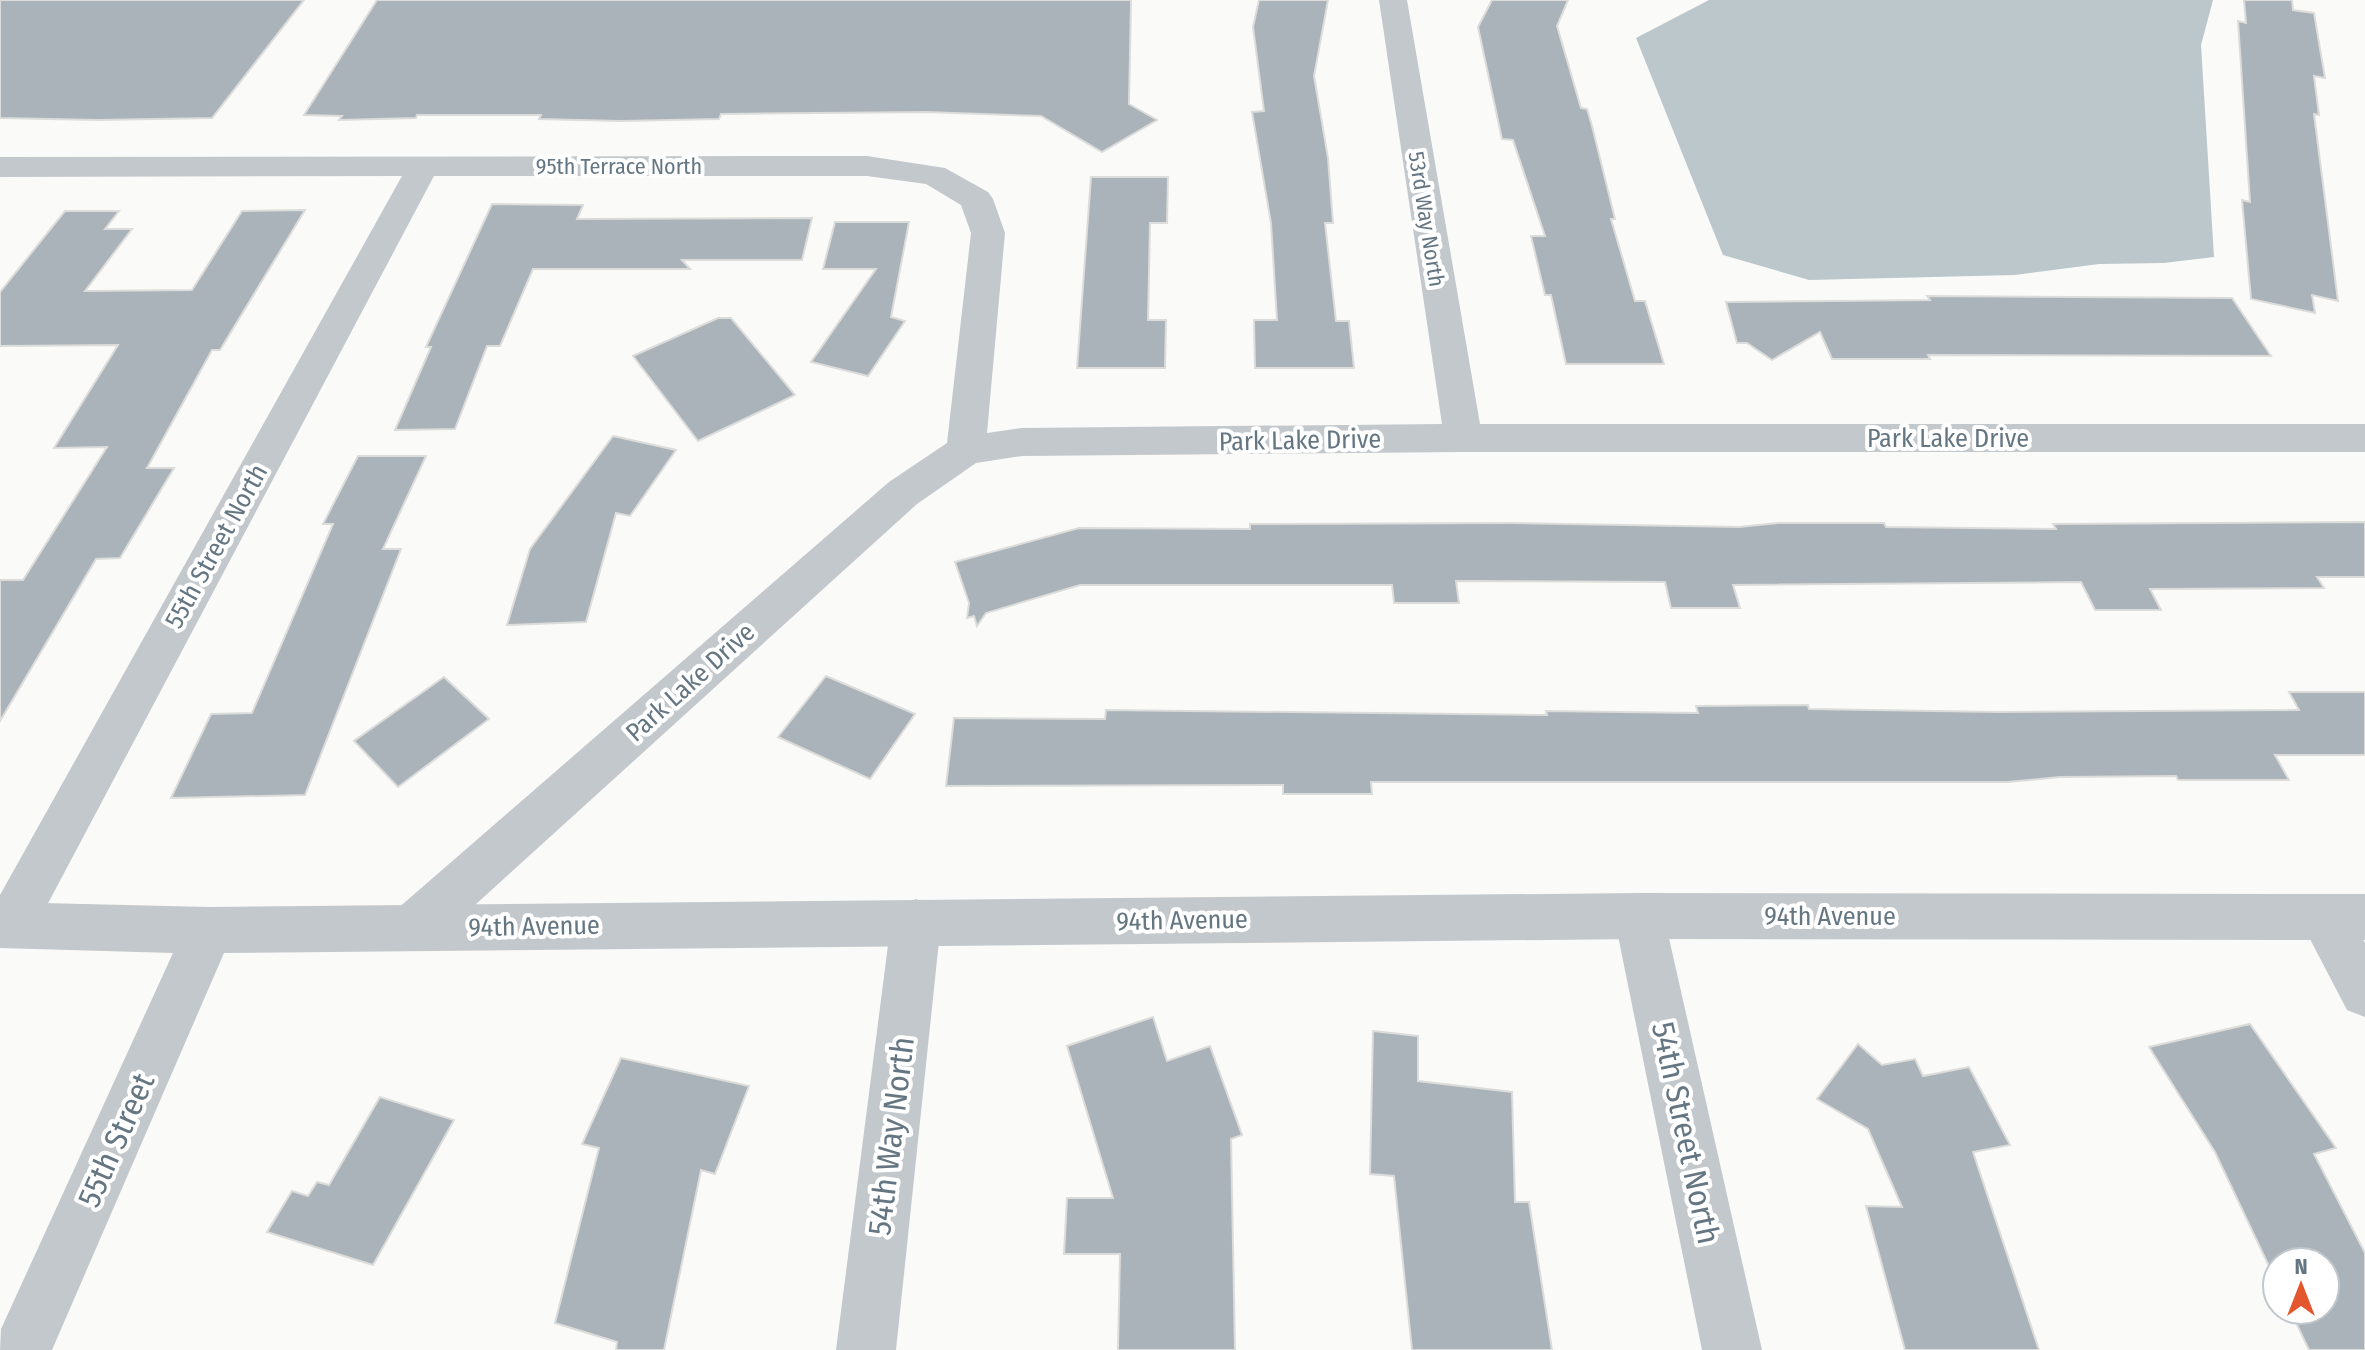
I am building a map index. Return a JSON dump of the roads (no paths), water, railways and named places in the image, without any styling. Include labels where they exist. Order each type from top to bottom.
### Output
[{"type":"street","name":"53rd Way North","points":[[1393,0],[1463,438]]},
{"type":"street","name":"95th Terrace North","points":[[3,171],[867,166],[934,175],[976,199],[988,233],[966,450]]},
{"type":"street","name":"55th Street North","points":[[5,925],[423,167]]},
{"type":"street","name":"Park Lake Drive","points":[[414,927],[903,493],[966,450],[1022,442],[1463,438],[2365,438]]},
{"type":"street","name":"94th Avenue","points":[[5,925],[209,930],[1639,916],[2344,917]]},
{"type":"street","name":"54th Street North","points":[[1639,916],[1732,1350]]},
{"type":"street","points":[[2344,917],[2365,992]]},
{"type":"street","name":"54th Way North","points":[[866,1350],[916,922]]},
{"type":"street","name":"55th Street","points":[[22,1350],[209,930]]}]
